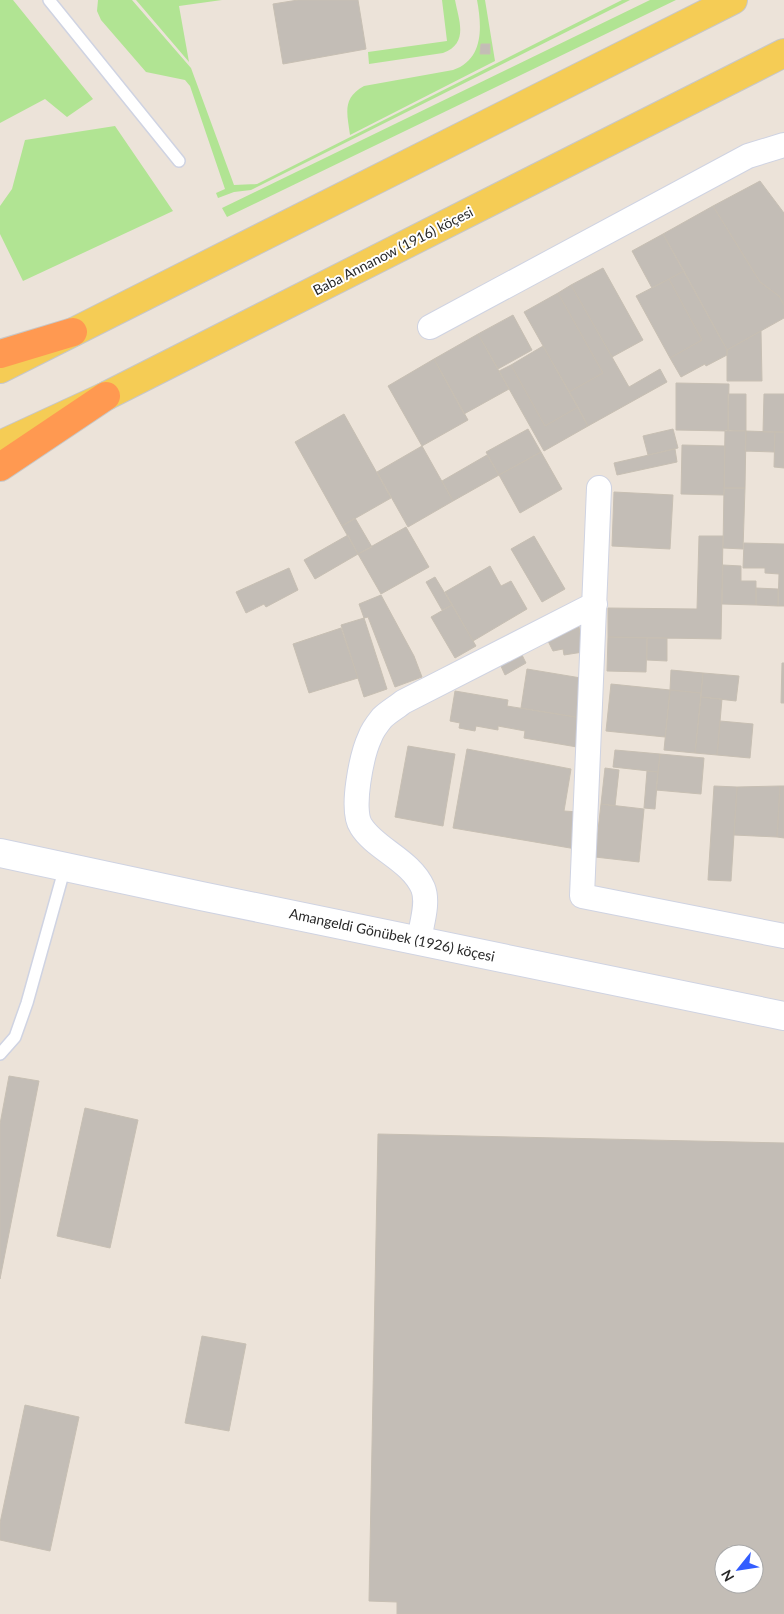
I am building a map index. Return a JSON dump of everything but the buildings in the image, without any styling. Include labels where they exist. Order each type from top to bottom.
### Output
[{"type":"highway","points":[[0,354],[73,332]]},
{"type":"highway","points":[[0,467],[106,396]]},
{"type":"main road","points":[[0,369],[733,0]]},
{"type":"main road","name":"Baba Annanow (1916) köçesi","points":[[0,445],[106,396],[784,53]]},
{"type":"street","points":[[430,327],[748,156],[784,145]]},
{"type":"street","points":[[600,488],[582,896],[784,936]]},
{"type":"street","points":[[419,941],[425,900],[423,889],[404,864],[370,837],[360,825],[356,811],[358,783],[370,738],[382,718],[403,702],[595,604]]},
{"type":"street","name":"Amangeldi Gönübek (1926) köçesi","points":[[0,853],[784,1016]]},
{"type":"lane","points":[[48,0],[179,161]]},
{"type":"lane","points":[[0,1054],[15,1037],[27,1003],[65,867]]},
{"type":"green space","points":[[0,0],[13,0],[93,99],[67,117],[45,99],[0,123]]},
{"type":"green space","points":[[98,0],[132,0],[191,68],[234,185],[257,184],[622,0],[630,0],[251,190],[234,192],[218,198],[216,193],[225,189],[190,86],[185,80],[146,72],[101,20],[97,11]]},
{"type":"green space","points":[[136,0],[222,0],[179,6],[189,62]]},
{"type":"green space","points":[[442,0],[455,0],[460,23],[459,37],[451,49],[443,53],[369,64],[368,52],[447,41]]},
{"type":"green space","points":[[477,0],[485,0],[495,61],[350,135],[347,113],[349,101],[364,86],[453,70],[471,58],[476,50],[480,31]]},
{"type":"green space","points":[[650,0],[676,0],[227,217],[222,208]]},
{"type":"green space","points":[[115,126],[173,211],[23,281],[0,234],[0,206],[12,189],[25,140]]}]
